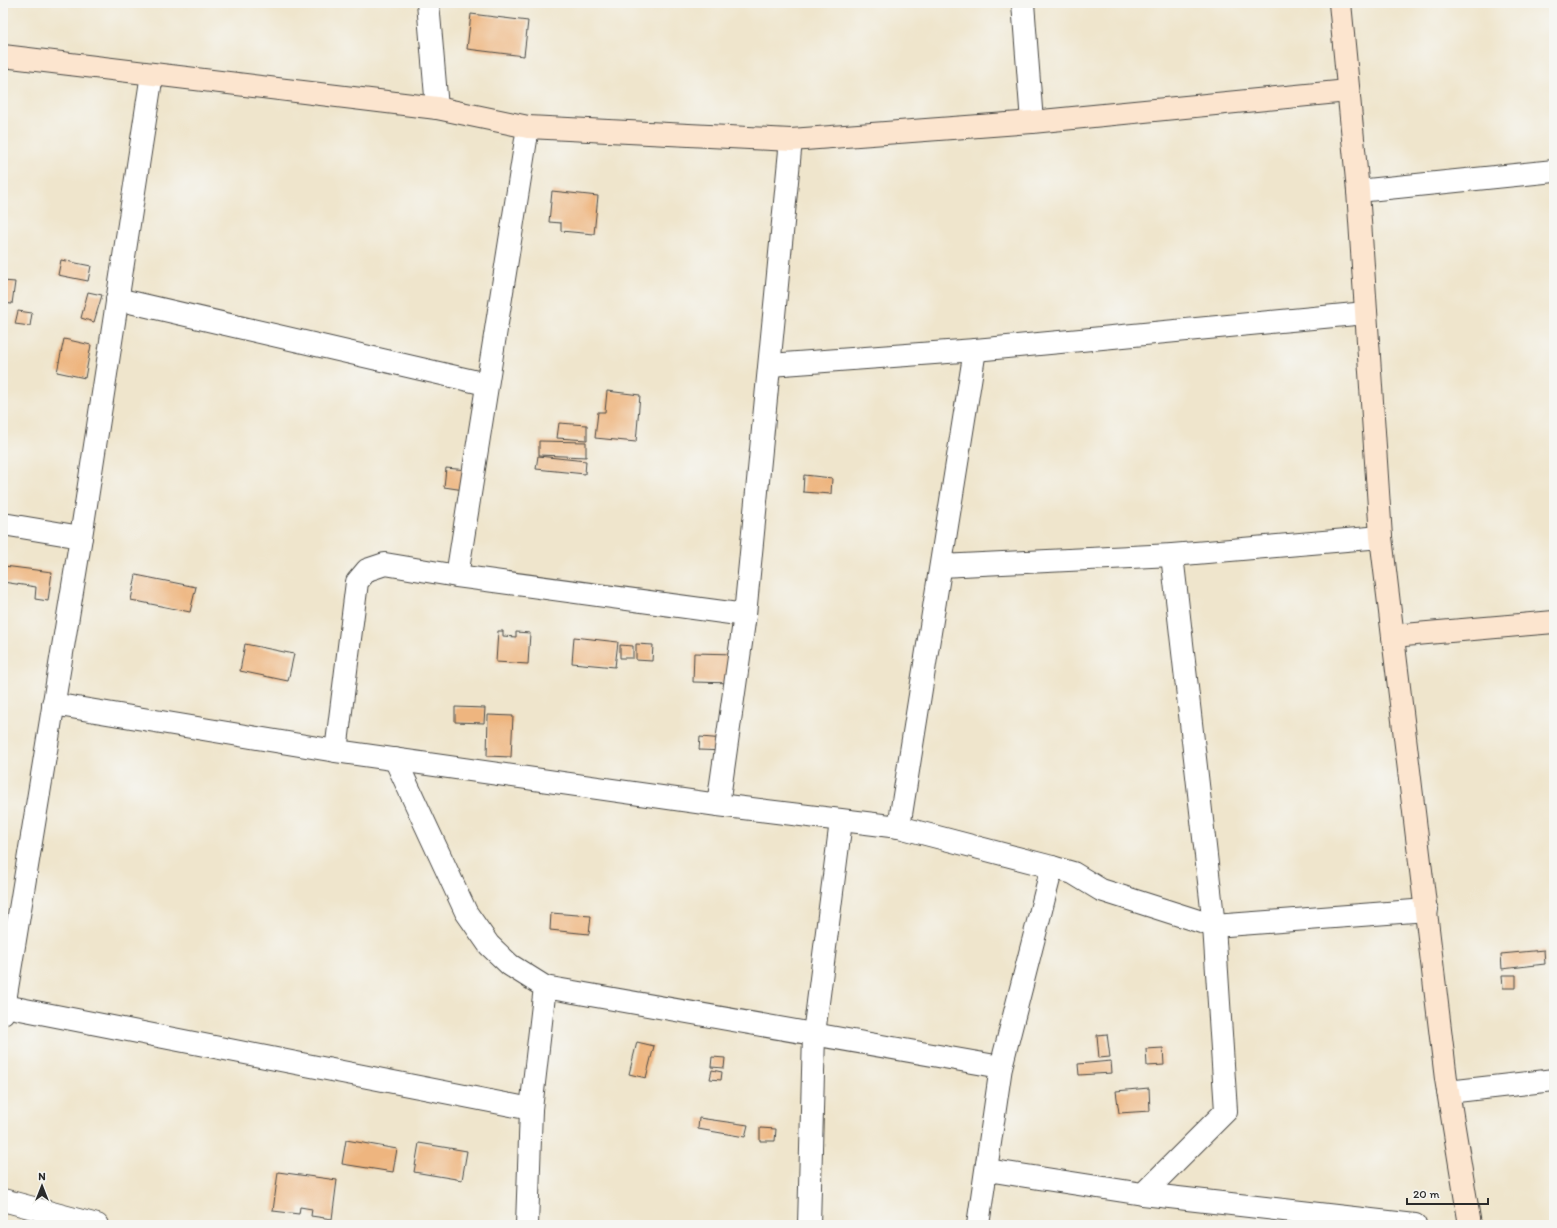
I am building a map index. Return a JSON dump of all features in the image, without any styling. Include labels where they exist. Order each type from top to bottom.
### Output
[{"type":"street","points":[[428,3],[437,108]]},
{"type":"street","points":[[1023,3],[1032,122]]},
{"type":"street","points":[[1340,3],[1358,191],[1381,537],[1448,1092],[1470,1225]]},
{"type":"street","points":[[3,56],[437,108],[528,127],[790,140],[1032,122],[1348,91]]},
{"type":"street","points":[[152,74],[81,537],[4,1010],[531,1109]]},
{"type":"street","points":[[457,576],[486,384],[528,127]]},
{"type":"street","points":[[718,805],[745,615],[770,364],[790,140]]},
{"type":"street","points":[[1358,191],[1554,172]]},
{"type":"street","points":[[117,299],[486,384]]},
{"type":"street","points":[[770,364],[975,350],[1366,314]]},
{"type":"street","points":[[899,827],[975,350]]},
{"type":"street","points":[[3,524],[81,537]]},
{"type":"street","points":[[941,566],[1172,555],[1381,537]]},
{"type":"street","points":[[1143,1194],[1226,1112],[1214,926],[1172,555]]},
{"type":"street","points":[[336,750],[357,582],[366,570],[385,564],[457,576],[745,615]]},
{"type":"street","points":[[1393,636],[1554,622]]},
{"type":"street","points":[[53,704],[395,759],[718,805],[899,827],[1052,866],[1073,873],[1101,890],[1214,926],[1427,910]]},
{"type":"street","points":[[395,759],[466,912],[489,945],[510,965],[545,987],[1001,1067]]},
{"type":"street","points":[[809,1225],[814,1034],[841,821]]},
{"type":"street","points":[[978,1225],[1001,1067],[1052,866]]},
{"type":"street","points":[[526,1225],[531,1109],[545,987]]},
{"type":"street","points":[[1448,1092],[1554,1080]]},
{"type":"street","points":[[987,1170],[1143,1194],[1415,1225]]},
{"type":"street","points":[[3,1200],[97,1225]]},
{"type":"building","points":[[471,14],[528,21],[524,56],[467,49]]},
{"type":"building","points":[[552,191],[598,196],[594,234],[561,231],[561,223],[549,222]]},
{"type":"building","points":[[61,260],[91,266],[88,281],[58,275]]},
{"type":"building","points":[[3,281],[15,282],[12,304],[3,303]]},
{"type":"building","points":[[88,292],[102,295],[94,322],[81,318]]},
{"type":"building","points":[[18,311],[32,313],[30,326],[15,324]]},
{"type":"building","points":[[64,339],[91,345],[85,378],[57,372]]},
{"type":"building","points":[[607,391],[640,395],[636,442],[595,438],[598,412],[605,412]]},
{"type":"building","points":[[559,423],[587,425],[587,440],[557,438]]},
{"type":"building","points":[[539,441],[586,442],[586,457],[539,455]]},
{"type":"building","points":[[538,456],[586,461],[585,474],[536,469]]},
{"type":"building","points":[[446,468],[467,470],[464,490],[444,487]]},
{"type":"building","points":[[804,475],[832,478],[831,494],[803,492]]},
{"type":"building","points":[[4,566],[52,572],[48,601],[35,599],[36,587],[3,582]]},
{"type":"building","points":[[136,575],[196,587],[190,612],[131,600]]},
{"type":"building","points":[[498,631],[503,631],[503,636],[516,637],[516,632],[530,633],[528,664],[496,662]]},
{"type":"building","points":[[574,637],[618,642],[615,667],[572,663]]},
{"type":"building","points":[[245,644],[294,654],[288,681],[240,671]]},
{"type":"building","points":[[636,644],[653,645],[652,661],[636,660]]},
{"type":"building","points":[[620,645],[633,646],[633,658],[620,658]]},
{"type":"building","points":[[694,653],[735,654],[735,683],[693,682]]},
{"type":"building","points":[[455,707],[485,708],[484,723],[455,722]]},
{"type":"building","points":[[488,715],[513,716],[511,757],[487,756]]},
{"type":"building","points":[[700,737],[725,739],[725,751],[699,750]]},
{"type":"building","points":[[551,913],[591,916],[589,934],[550,930]]},
{"type":"building","points":[[1544,950],[1545,964],[1502,969],[1501,954]]},
{"type":"building","points":[[1502,975],[1516,975],[1516,988],[1503,988]]},
{"type":"building","points":[[1107,1034],[1110,1057],[1099,1058],[1097,1035]]},
{"type":"building","points":[[637,1042],[654,1046],[646,1078],[629,1074]]},
{"type":"building","points":[[1163,1048],[1164,1065],[1147,1066],[1146,1049]]},
{"type":"building","points":[[712,1057],[725,1058],[724,1068],[711,1067]]},
{"type":"building","points":[[1111,1061],[1112,1073],[1079,1075],[1078,1064]]},
{"type":"building","points":[[712,1070],[722,1072],[721,1080],[710,1079]]},
{"type":"building","points":[[1149,1088],[1150,1111],[1119,1113],[1116,1091]]},
{"type":"building","points":[[699,1118],[748,1125],[745,1137],[698,1129]]},
{"type":"building","points":[[760,1128],[776,1129],[775,1141],[760,1141]]},
{"type":"building","points":[[346,1140],[397,1149],[393,1172],[342,1164]]},
{"type":"building","points":[[419,1143],[467,1151],[462,1180],[414,1172]]},
{"type":"building","points":[[278,1172],[337,1180],[332,1219],[311,1216],[312,1209],[300,1207],[299,1214],[273,1211]]}]
